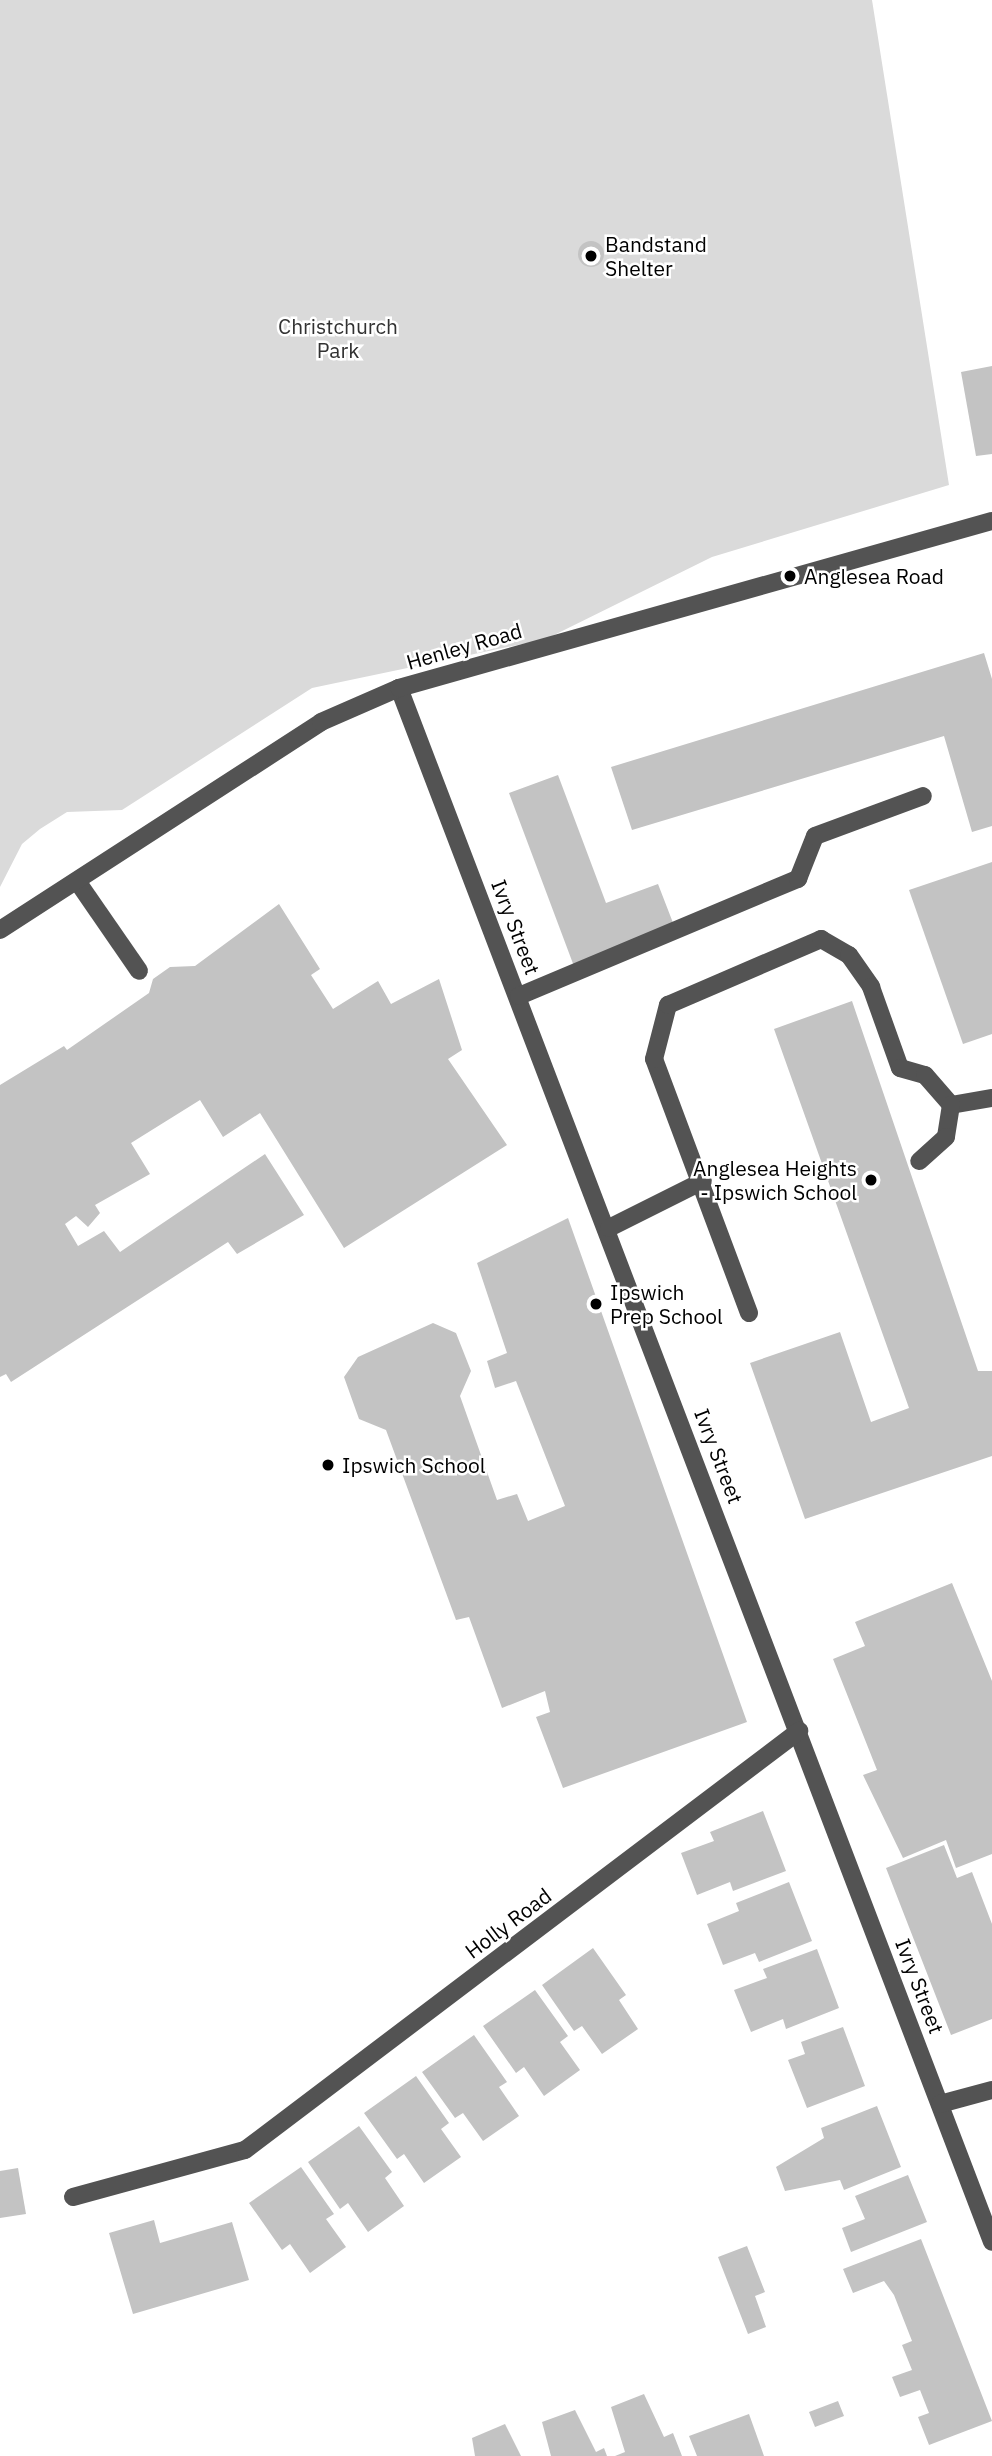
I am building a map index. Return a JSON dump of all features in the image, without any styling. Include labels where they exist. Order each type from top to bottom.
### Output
[{"type":"street","name":"Henley Road","points":[[0,930],[321,722],[399,688],[992,521]]},
{"type":"street","name":"Ivry Street","points":[[399,688],[609,1228],[992,2242]]},
{"type":"street","points":[[519,996],[798,879],[815,835],[923,796]]},
{"type":"street","points":[[77,881],[139,971]]},
{"type":"street","points":[[749,1313],[703,1181],[654,1059],[668,1005],[821,939],[849,955],[871,987],[900,1068],[925,1075],[951,1105],[946,1137],[919,1161]]},
{"type":"street","points":[[951,1105],[992,1098]]},
{"type":"street","points":[[609,1228],[703,1181]]},
{"type":"street","name":"Holly Road","points":[[73,2197],[245,2150],[799,1731]]},
{"type":"street","points":[[940,2104],[992,2090]]},
{"type":"green space","name":"Christchurch Park","points":[[0,0],[872,0],[949,485],[712,557],[546,639],[312,688],[122,810],[67,812],[40,829],[22,844],[0,887]]},
{"type":"building","name":"Bandstand Shelter","points":[[591,241],[600,245],[604,254],[600,263],[591,267],[582,263],[578,254],[582,245]]},
{"type":"building","points":[[992,366],[992,454],[976,456],[961,372]]},
{"type":"building","points":[[984,653],[992,679],[992,826],[972,832],[944,736],[632,830],[611,767]]},
{"type":"building","points":[[558,775],[606,903],[658,884],[675,928],[575,969],[509,793]]},
{"type":"building","points":[[992,862],[992,1034],[963,1044],[909,890]]},
{"type":"building","points":[[279,904],[320,969],[311,975],[333,1009],[378,981],[391,1004],[439,979],[462,1050],[448,1059],[507,1145],[344,1248],[260,1113],[223,1137],[200,1100],[131,1143],[150,1174],[95,1205],[100,1213],[88,1227],[76,1216],[65,1224],[78,1246],[104,1231],[120,1252],[265,1154],[304,1215],[237,1254],[228,1242],[11,1382],[6,1374],[0,1377],[0,1085],[64,1046],[67,1050],[149,993],[153,979],[170,967],[195,966]]},
{"type":"building","name":"Anglesea Heights - Ipswich School","points":[[852,1001],[978,1371],[992,1371],[992,1456],[805,1519],[750,1363],[840,1332],[871,1422],[909,1408],[774,1029]]},
{"type":"building","points":[[568,1218],[747,1722],[563,1788],[536,1717],[550,1712],[545,1691],[502,1708],[469,1617],[456,1620],[386,1430],[359,1419],[344,1377],[358,1357],[433,1323],[456,1333],[471,1371],[460,1396],[497,1500],[517,1494],[528,1521],[565,1506],[516,1381],[495,1388],[487,1361],[507,1353],[477,1263]]},
{"type":"building","points":[[952,1583],[992,1681],[992,1854],[956,1868],[946,1840],[903,1858],[863,1775],[877,1770],[833,1659],[865,1646],[855,1622]]},
{"type":"building","points":[[763,1811],[786,1871],[733,1891],[730,1882],[697,1895],[681,1853],[714,1841],[710,1832]]},
{"type":"building","points":[[944,1845],[957,1878],[972,1872],[992,1924],[992,2019],[951,2035],[886,1868]]},
{"type":"building","points":[[789,1882],[812,1941],[759,1962],[755,1953],[723,1965],[707,1924],[739,1911],[736,1903]]},
{"type":"building","points":[[593,1948],[626,1995],[619,2000],[638,2029],[602,2054],[582,2026],[574,2031],[542,1985]]},
{"type":"building","points":[[817,1949],[839,2008],[786,2029],[783,2019],[751,2032],[734,1990],[767,1978],[763,1969]]},
{"type":"building","points":[[535,1990],[568,2036],[560,2042],[580,2070],[544,2096],[524,2067],[516,2073],[483,2026]]},
{"type":"building","points":[[843,2027],[865,2086],[807,2108],[788,2060],[805,2054],[801,2042]]},
{"type":"building","points":[[474,2035],[507,2082],[499,2087],[519,2116],[483,2141],[463,2113],[455,2118],[422,2072]]},
{"type":"building","points":[[416,2076],[449,2123],[441,2129],[461,2157],[424,2183],[404,2154],[397,2159],[364,2113]]},
{"type":"building","points":[[877,2106],[901,2167],[844,2190],[840,2180],[785,2191],[776,2167],[824,2138],[821,2128]]},
{"type":"building","points":[[359,2126],[392,2172],[385,2178],[404,2206],[368,2232],[348,2203],[340,2209],[308,2162]]},
{"type":"building","points":[[301,2167],[334,2214],[326,2219],[346,2247],[310,2273],[290,2244],[282,2250],[249,2203]]},
{"type":"building","points":[[18,2168],[26,2214],[0,2218],[0,2171]]},
{"type":"building","points":[[908,2175],[927,2222],[851,2252],[842,2228],[865,2219],[855,2196]]},
{"type":"building","points":[[154,2220],[160,2243],[232,2222],[249,2280],[133,2314],[109,2233]]},
{"type":"building","points":[[921,2239],[992,2421],[929,2445],[918,2417],[929,2413],[920,2390],[900,2397],[892,2377],[912,2370],[902,2345],[912,2341],[894,2295],[884,2281],[853,2293],[843,2269]]},
{"type":"building","points":[[747,2246],[765,2292],[755,2296],[766,2327],[748,2334],[718,2257]]},
{"type":"building","points":[[644,2394],[664,2437],[673,2433],[682,2456],[615,2456],[625,2452],[611,2407]]},
{"type":"building","points":[[838,2401],[844,2416],[815,2427],[809,2412]]},
{"type":"building","points":[[575,2410],[596,2452],[604,2448],[607,2456],[551,2456],[542,2422]]},
{"type":"building","points":[[749,2414],[764,2456],[697,2456],[689,2436]]},
{"type":"building","points":[[505,2424],[521,2456],[475,2456],[472,2438]]},
{"type":"place","name":"Bandstand Shelter","points":[[591,256]]},
{"type":"place","name":"Anglesea Road","points":[[790,576]]},
{"type":"place","name":"Anglesea Heights - Ipswich School","points":[[871,1180]]},
{"type":"place","name":"Ipswich Prep School","points":[[596,1304]]},
{"type":"place","name":"Ipswich School","points":[[328,1465]]}]
